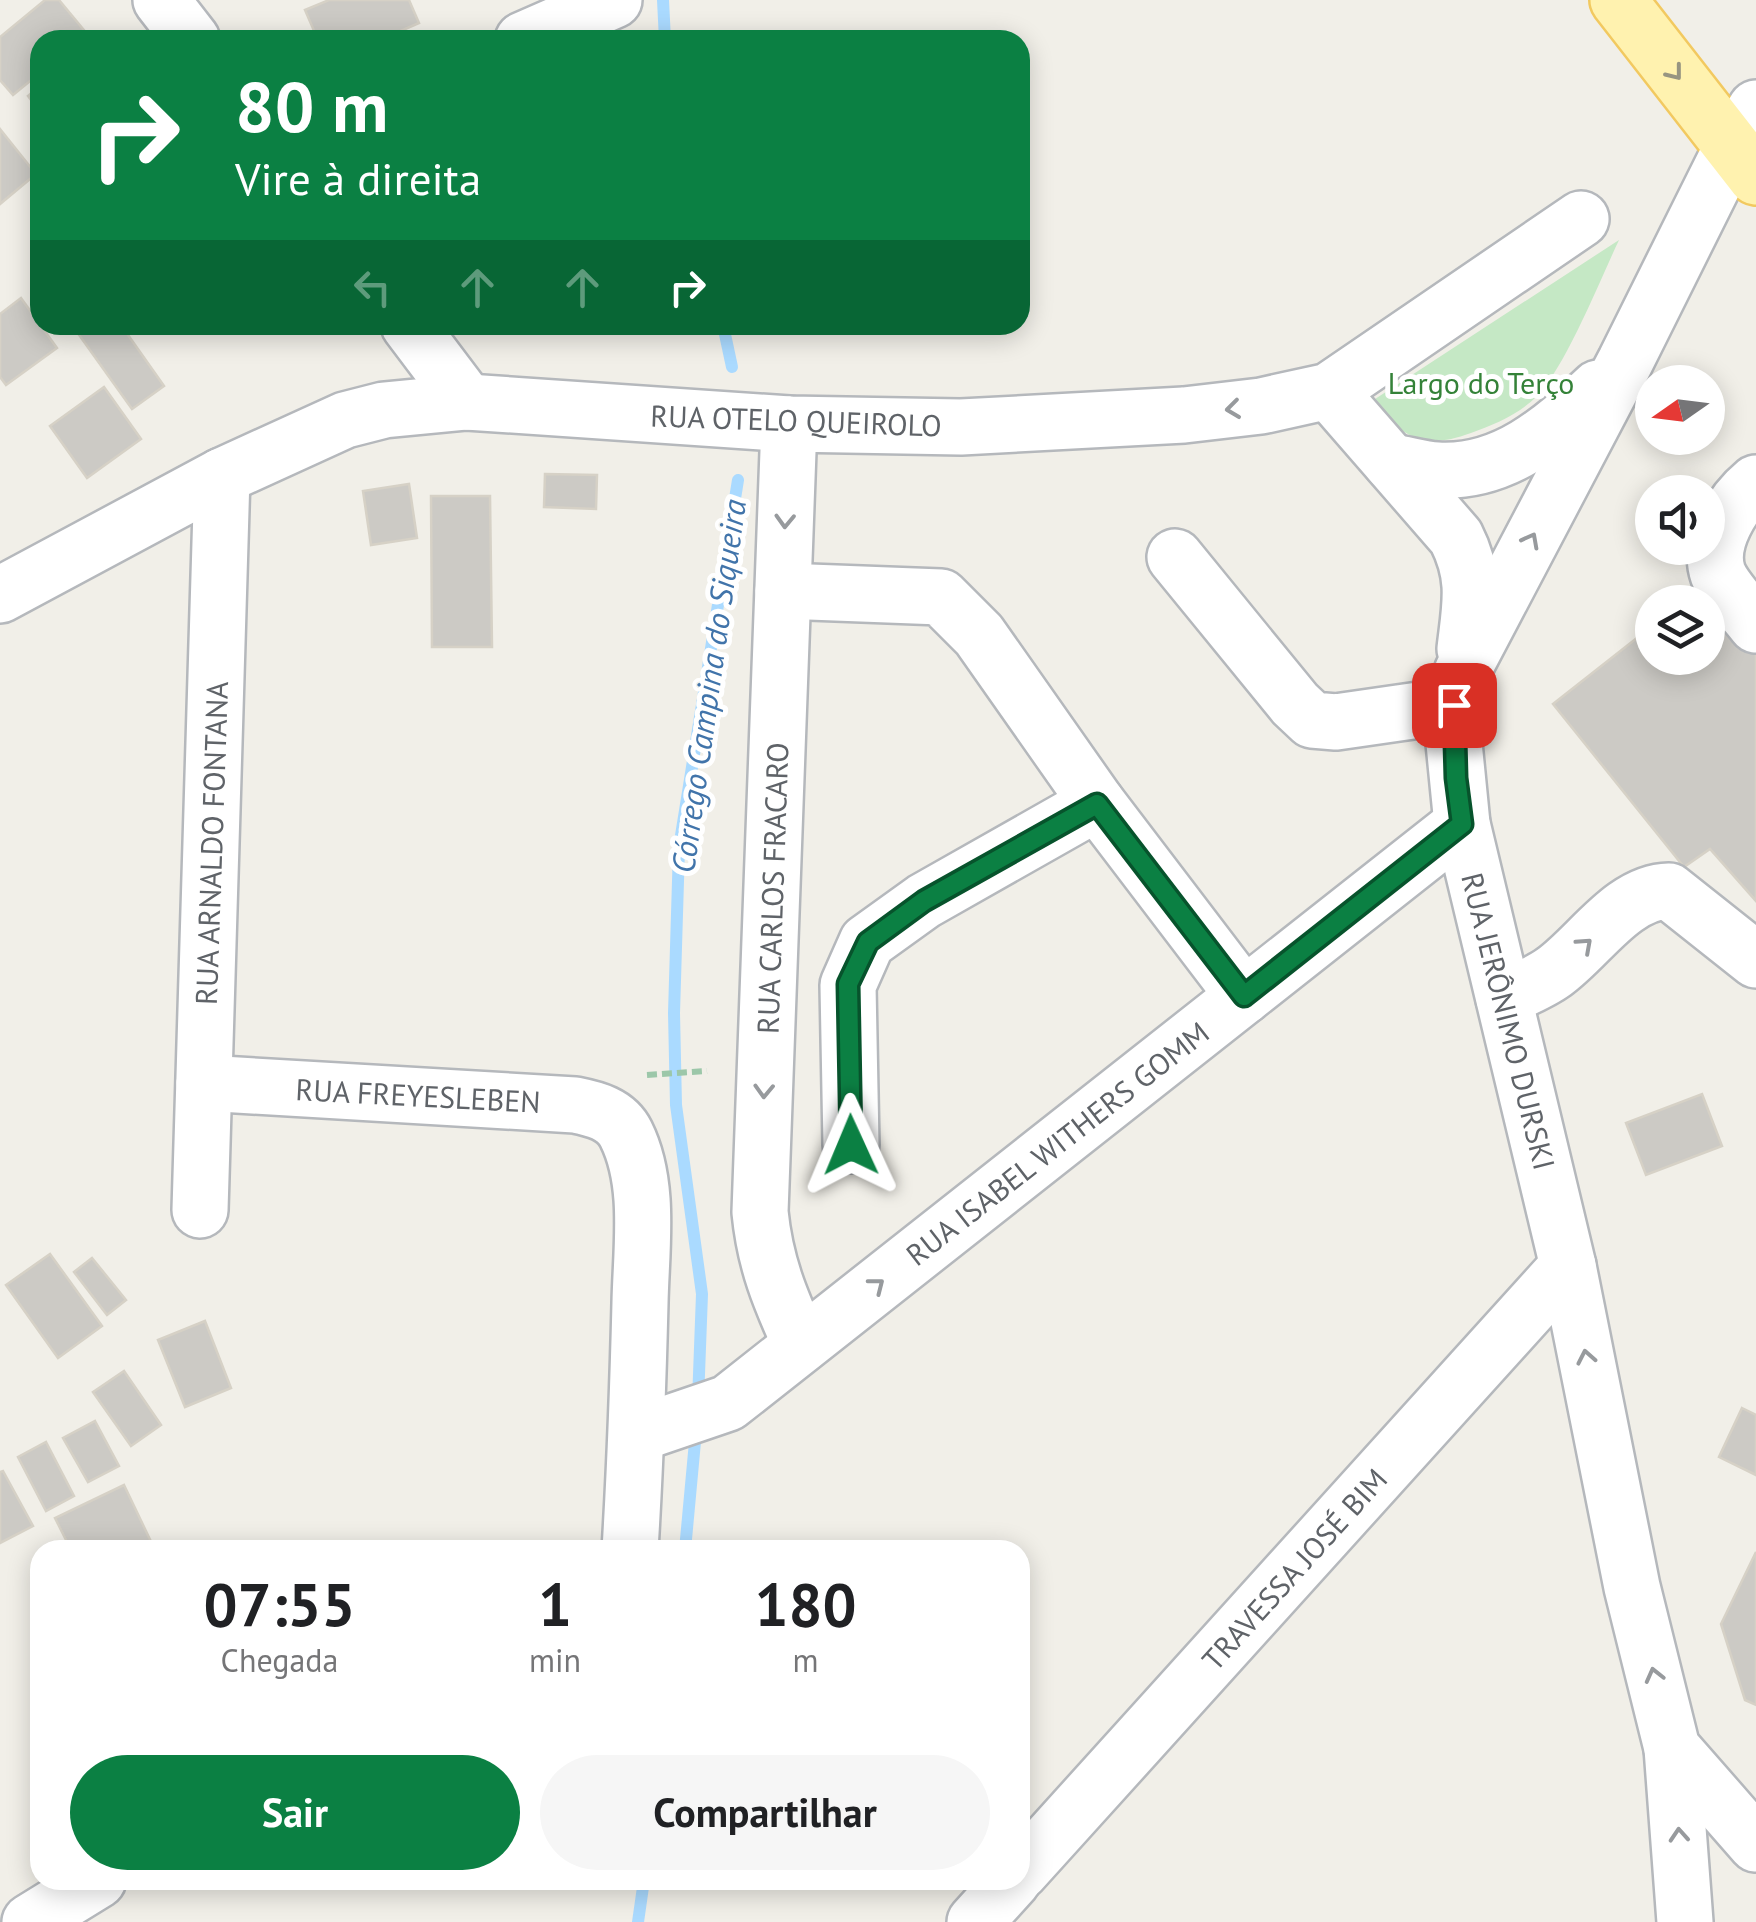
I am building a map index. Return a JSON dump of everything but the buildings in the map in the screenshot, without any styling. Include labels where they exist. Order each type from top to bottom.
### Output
[{"type":"main road","points":[[1618,0],[1748,144]]},
{"type":"street","points":[[161,0],[184,30]]},
{"type":"street","points":[[546,30],[614,0]]},
{"type":"street","name":"RUA JERÔNIMO DURSKI","points":[[1748,144],[1625,362],[1458,688],[1456,778],[1462,824],[1568,1266],[1632,1586],[1672,1748],[1756,1844]]},
{"type":"street","name":"RUA OTELO QUEIROLO","points":[[0,595],[222,476],[345,420],[384,410],[468,402],[789,424],[1062,424],[1184,416],[1261,406],[1329,391],[1582,218]]},
{"type":"street","points":[[417,335],[468,402]]},
{"type":"street","points":[[1391,462],[1438,470],[1482,466],[1520,452],[1558,426],[1625,362]]},
{"type":"street","points":[[1176,557],[1312,720],[1336,722],[1458,688],[1472,587],[1468,560],[1456,538],[1329,391]]},
{"type":"street","name":"RUA CARLOS FRACARO","points":[[789,424],[760,1212],[764,1252],[775,1289],[800,1345]]},
{"type":"street","name":"RUA ARNALDO FONTANA","points":[[200,1210],[222,476]]},
{"type":"street","points":[[1756,482],[1730,511],[1716,548],[1718,574],[1756,626]]},
{"type":"street","points":[[782,591],[941,596],[978,635],[1097,804],[1244,996]]},
{"type":"street","points":[[851,1145],[848,984],[868,942],[924,901],[1097,804]]},
{"type":"street","name":"RUA ISABEL WITHERS GOMM","points":[[653,1428],[728,1403],[1462,824]]},
{"type":"street","points":[[1504,998],[1553,973],[1636,899],[1654,891],[1669,890],[1756,960]]},
{"type":"street","name":"RUA FREYESLEBEN","points":[[204,1083],[575,1105],[604,1113],[624,1130],[640,1185],[653,1428]]},
{"type":"street","name":"TRAVESSA JOSÉ BIM","points":[[1030,1861],[1568,1266]]},
{"type":"street","points":[[632,1540],[653,1428]]},
{"type":"street","points":[[1672,1748],[1686,1922]]},
{"type":"street","points":[[30,1922],[82,1890]]},
{"type":"street","points":[[974,1922],[1003,1890]]},
{"type":"path","points":[[647,1075],[707,1070]]},
{"type":"green space","name":"Largo do Terço","points":[[1619,240],[1559,365],[1537,396],[1522,409],[1471,433],[1439,441],[1404,432],[1372,401]]},
{"type":"waterway","name":"Córrego Campina do Siqueira","points":[[663,0],[664,30]]},
{"type":"waterway","name":"Córrego Campina do Siqueira","points":[[725,335],[732,367]]},
{"type":"waterway","name":"Córrego Campina do Siqueira","points":[[698,1401],[702,1294],[676,1105],[674,1013],[679,848],[738,480]]},
{"type":"waterway","name":"Córrego Campina do Siqueira","points":[[686,1540],[696,1431]]},
{"type":"waterway","name":"Córrego Campina do Siqueira","points":[[638,1922],[643,1890]]},
{"type":"route","points":[[851,1145],[848,984],[868,942],[924,901],[1097,804],[1244,996],[1462,824],[1454,705]]}]
